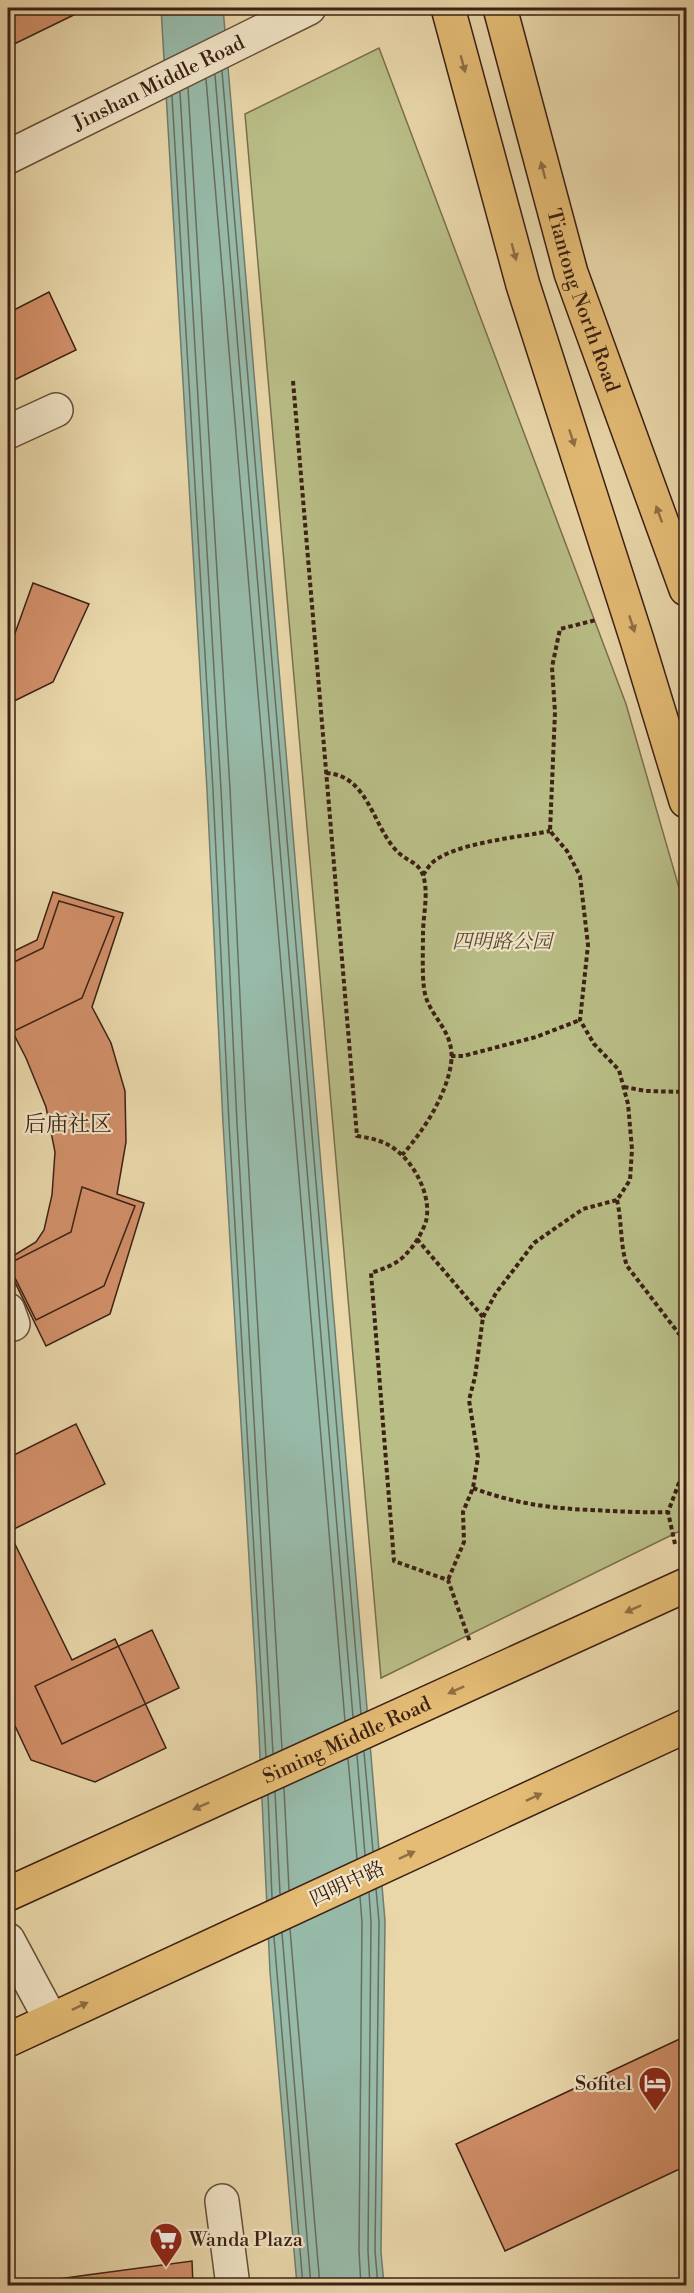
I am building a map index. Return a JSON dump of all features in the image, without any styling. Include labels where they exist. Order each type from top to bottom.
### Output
[{"type":"main road","points":[[448,8],[523,285],[687,801]]},
{"type":"main road","name":"Tiantong North Road","points":[[500,8],[571,273],[687,589]]},
{"type":"main road","name":"Siming Middle Road","points":[[8,1894],[687,1585]]},
{"type":"main road","name":"四明中路","points":[[8,2040],[687,1726]]},
{"type":"street","name":"Jinshan Middle Road","points":[[8,157],[302,11]]},
{"type":"street","points":[[8,432],[56,410]]},
{"type":"street","points":[[8,1940],[51,2020]]},
{"type":"street","points":[[222,2201],[233,2286]]},
{"type":"path","points":[[293,381],[357,1136],[382,1142],[402,1155],[420,1180],[425,1200],[426,1220],[407,1254],[390,1266],[370,1273],[394,1561],[448,1580]]},
{"type":"path","points":[[470,1642],[448,1580],[464,1542],[463,1512],[473,1488],[478,1457],[468,1400],[475,1377],[483,1317],[496,1293],[534,1243],[583,1209],[617,1200],[630,1180],[632,1162],[628,1104],[619,1070],[594,1044],[580,1020],[588,945],[580,876],[567,851],[550,831],[555,712],[552,667],[560,629],[628,612]]},
{"type":"path","points":[[326,773],[335,774],[355,786],[388,839],[400,854],[415,862],[423,875],[425,894],[424,989],[428,1005],[445,1029],[451,1056],[447,1078],[425,1127],[402,1155]]},
{"type":"path","points":[[423,875],[433,862],[454,851],[498,838],[550,831]]},
{"type":"path","points":[[451,1056],[463,1056],[536,1037],[580,1020]]},
{"type":"path","points":[[624,1087],[646,1091],[687,1092]]},
{"type":"path","points":[[617,1200],[623,1252],[627,1266],[687,1343]]},
{"type":"path","points":[[417,1239],[483,1317]]},
{"type":"path","points":[[675,1544],[668,1512],[682,1475],[687,1434]]},
{"type":"path","points":[[473,1488],[499,1498],[540,1507],[644,1513],[668,1512]]},
{"type":"green space","name":"四明路公园","points":[[379,48],[626,704],[686,912],[686,1528],[381,1678],[245,114]]},
{"type":"water","points":[[161,8],[223,8],[385,1921],[381,2252],[384,2285],[297,2285],[270,1972],[257,1692],[223,1123],[207,790]]},
{"type":"building","points":[[8,8],[88,8],[8,47]]},
{"type":"building","points":[[49,292],[76,350],[8,383],[8,313]]},
{"type":"building","points":[[33,583],[89,604],[53,682],[8,704],[8,639],[14,636]]},
{"type":"building","points":[[53,892],[123,913],[92,1007],[111,1043],[125,1091],[126,1142],[117,1194],[144,1203],[110,1314],[46,1346],[8,1268],[8,1259],[36,1242],[44,1230],[52,1195],[55,1152],[46,1107],[26,1058],[8,1023],[8,954],[37,940]]},
{"type":"building","points":[[59,901],[114,917],[82,998],[8,1034],[8,965],[43,948]]},
{"type":"building","points":[[82,1187],[135,1206],[104,1286],[36,1320],[8,1264],[71,1232]]},
{"type":"building","points":[[76,1424],[105,1484],[8,1532],[8,1458]]},
{"type":"building","points":[[8,1530],[72,1660],[115,1639],[166,1748],[95,1782],[31,1760],[8,1711]]},
{"type":"building","points":[[152,1630],[179,1688],[62,1744],[35,1686]]},
{"type":"building","points":[[686,2036],[686,2166],[505,2251],[456,2144]]},
{"type":"building","name":"Wanda Plaza","points":[[192,2261],[193,2286],[8,2286],[87,2275]]},
{"type":"place","name":"Sofitel","points":[[655,2112]]},
{"type":"place","name":"Wanda Plaza","points":[[166,2268]]},
{"type":"district","name":"后庙社区","points":[[68,1123]]}]
